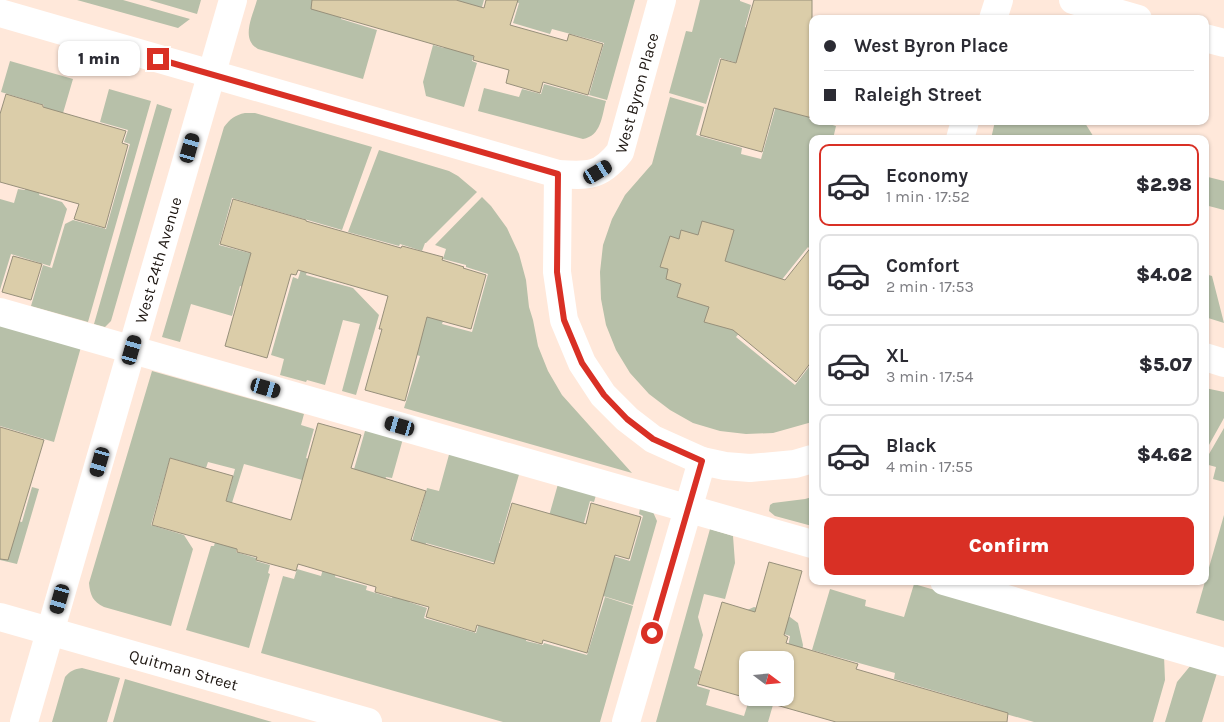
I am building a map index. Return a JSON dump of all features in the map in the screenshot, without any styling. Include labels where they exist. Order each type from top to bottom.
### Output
[{"type":"street","name":"West 24th Avenue","points":[[24,722],[232,0]]},
{"type":"street","name":"West Byron Place","points":[[0,13],[558,174],[578,176],[598,172],[620,152],[662,0]]},
{"type":"street","points":[[994,15],[999,0]]},
{"type":"street","points":[[1073,0],[1124,15]]},
{"type":"street","points":[[1209,39],[1224,43]]},
{"type":"street","points":[[558,174],[557,272],[564,320],[582,363],[604,395],[627,419],[653,439],[702,461],[725,466],[750,468],[795,464],[809,460]]},
{"type":"street","points":[[0,312],[809,543]]},
{"type":"street","points":[[1209,358],[1224,363]]},
{"type":"street","points":[[626,722],[702,461]]},
{"type":"street","points":[[958,585],[1224,662]]},
{"type":"street","name":"Quitman Street","points":[[0,617],[368,722]]},
{"type":"green space","points":[[77,0],[123,0],[190,19],[178,28]]},
{"type":"green space","points":[[149,0],[201,0],[197,14]]},
{"type":"green space","points":[[257,0],[346,0],[341,19],[377,30],[363,79],[258,49],[253,45],[249,33],[249,26]]},
{"type":"green space","points":[[458,0],[484,0],[474,34],[479,36],[472,61],[477,63],[464,107],[426,96],[423,82],[433,45],[444,48]]},
{"type":"green space","points":[[510,0],[635,0],[607,100],[589,95],[604,43],[552,29],[550,34],[513,23],[519,3]]},
{"type":"green space","points":[[700,0],[740,0],[751,5],[745,27],[809,65],[809,125],[836,126],[834,135],[809,135],[809,248],[736,337],[795,385],[809,367],[809,423],[773,433],[746,434],[720,431],[693,423],[670,410],[649,394],[630,373],[616,350],[606,325],[601,299],[600,272],[603,245],[612,219],[625,195],[652,164],[670,97],[704,107],[696,135],[742,148],[741,154],[761,159],[785,74],[784,76],[720,58],[706,104],[669,93],[686,31],[692,32]]},
{"type":"green space","points":[[10,61],[73,79],[39,195],[62,202],[67,209],[50,266],[11,254],[0,290],[0,199],[14,203],[18,189],[25,190],[45,120],[41,118],[44,105],[1,92]]},
{"type":"green space","points":[[544,84],[606,101],[602,119],[594,134],[583,139],[478,111],[484,88],[519,97],[522,89],[541,94]]},
{"type":"green space","points":[[109,89],[151,101],[88,322],[31,306],[43,265],[52,268],[65,224],[73,220],[106,229],[130,144],[124,142],[128,130],[100,122]]},
{"type":"green space","points":[[157,104],[172,109],[111,321],[105,327],[94,324]]},
{"type":"green space","points":[[245,113],[255,113],[372,147],[342,230],[232,198],[219,245],[253,254],[244,287],[240,286],[232,316],[191,304],[180,342],[162,337],[224,127],[233,118]]},
{"type":"green space","points":[[994,125],[1086,125],[1092,135],[992,135]]},
{"type":"green space","points":[[379,150],[449,171],[477,192],[425,243],[422,251],[348,232]]},
{"type":"green space","points":[[1209,177],[1224,181],[1224,210],[1209,206]]},
{"type":"green space","points":[[482,197],[507,228],[519,254],[526,280],[529,307],[538,346],[548,371],[562,395],[632,473],[404,408],[420,356],[404,351],[418,304],[446,312],[442,324],[472,332],[488,274],[466,267],[466,265],[443,259],[446,249],[435,245]]},
{"type":"green space","points":[[320,226],[306,275],[353,288],[379,315],[356,395],[342,391],[360,324],[343,320],[325,385],[280,375],[284,359],[271,355],[293,277],[298,279],[303,263]]},
{"type":"green space","points":[[1209,275],[1212,276],[1224,323],[1209,318]]},
{"type":"green space","points":[[0,324],[81,347],[54,442],[0,426]]},
{"type":"green space","points":[[152,371],[304,414],[301,425],[314,429],[306,458],[323,463],[317,484],[244,464],[231,506],[248,512],[236,552],[256,558],[256,561],[270,565],[268,573],[270,574],[249,648],[186,630],[211,546],[214,546],[235,469],[208,462],[206,468],[170,458],[151,525],[184,535],[193,549],[171,626],[104,607],[97,603],[91,595],[89,583]]},
{"type":"green space","points":[[1209,389],[1224,392],[1224,418],[1209,445]]},
{"type":"green space","points":[[367,424],[404,435],[392,478],[386,477],[376,511],[338,525]]},
{"type":"green space","points":[[1224,428],[1224,482],[1213,479],[1216,467],[1209,465],[1209,454]]},
{"type":"green space","points":[[450,451],[520,471],[499,543],[508,546],[503,565],[426,543],[409,602],[427,608],[424,618],[476,633],[479,623],[527,637],[526,641],[543,645],[544,643],[587,655],[605,597],[633,606],[600,722],[503,722],[261,653],[283,576],[294,579],[297,569],[321,576],[336,525],[349,529],[335,577],[367,586],[366,590],[392,598],[394,593],[397,594],[427,488],[439,491]]},
{"type":"green space","points":[[558,484],[596,495],[594,502],[590,501],[579,541],[600,552],[630,561],[643,516],[639,514],[640,508],[653,512],[657,521],[633,605],[550,580],[538,555]]},
{"type":"green space","points":[[32,487],[39,489],[17,564],[0,560],[0,531],[18,521],[22,522]]},
{"type":"green space","points":[[809,498],[809,525],[775,516],[769,511],[770,505],[773,503]]},
{"type":"green space","points":[[1224,515],[1224,621],[1196,613],[1204,585],[1209,585],[1209,568]]},
{"type":"green space","points":[[710,529],[733,536],[735,563],[725,599],[704,594],[698,617],[703,635],[694,668],[701,671],[697,686],[710,690],[706,705],[744,716],[747,706],[773,706],[768,722],[656,722]]},
{"type":"green space","points":[[914,585],[917,585],[1164,656],[1165,680],[1153,722],[1034,722],[894,679],[895,673],[812,650],[830,589],[866,600],[865,606],[904,617]]},
{"type":"green space","points":[[754,607],[790,617],[798,623],[803,645],[802,651],[788,647],[790,636],[775,631],[745,611]]},
{"type":"green space","points":[[1191,665],[1217,673],[1202,722],[1165,722],[1177,682]]},
{"type":"green space","points":[[82,668],[120,678],[107,722],[52,722],[65,677],[72,671]]},
{"type":"green space","points":[[125,679],[272,722],[113,722]]},
{"type":"building","points":[[312,0],[456,0],[484,8],[486,0],[518,0],[510,25],[567,41],[569,34],[603,44],[588,95],[543,82],[540,93],[506,83],[509,70],[473,60],[474,56],[311,9]]},
{"type":"building","points":[[754,0],[812,0],[812,15],[809,15],[809,117],[774,108],[762,152],[700,135],[721,59],[736,63]]},
{"type":"building","points":[[6,94],[43,105],[43,107],[126,131],[122,143],[128,145],[105,228],[74,219],[79,204],[0,182],[0,114]]},
{"type":"building","points":[[233,199],[401,248],[402,246],[443,257],[442,260],[486,275],[471,329],[427,317],[405,401],[365,390],[382,329],[379,329],[388,296],[298,270],[296,275],[291,274],[267,358],[225,346],[251,253],[220,244]]},
{"type":"building","points":[[702,221],[734,230],[725,261],[785,280],[809,250],[809,365],[796,382],[733,330],[704,322],[709,307],[677,297],[681,284],[666,279],[668,269],[660,267],[670,236],[679,239],[681,230],[698,235]]},
{"type":"building","points":[[13,256],[42,264],[31,300],[2,292]]},
{"type":"building","points":[[318,423],[361,435],[351,468],[426,491],[411,540],[494,564],[512,503],[586,524],[591,503],[641,517],[629,559],[615,555],[587,653],[543,640],[542,644],[477,625],[475,632],[426,617],[429,607],[375,592],[376,587],[298,564],[296,571],[256,560],[257,557],[237,552],[237,549],[152,525],[170,458],[233,476],[226,501],[291,520]]},
{"type":"building","points":[[0,427],[44,440],[8,560],[0,559]]},
{"type":"building","points":[[769,562],[802,571],[784,635],[788,637],[786,643],[858,664],[856,669],[1008,713],[1007,722],[836,722],[780,706],[794,706],[794,651],[739,651],[739,696],[698,684],[722,602],[755,612]]},
{"type":"route","points":[[158,59],[558,174],[557,272],[564,320],[582,363],[604,395],[627,419],[653,439],[702,461],[652,633]]}]
